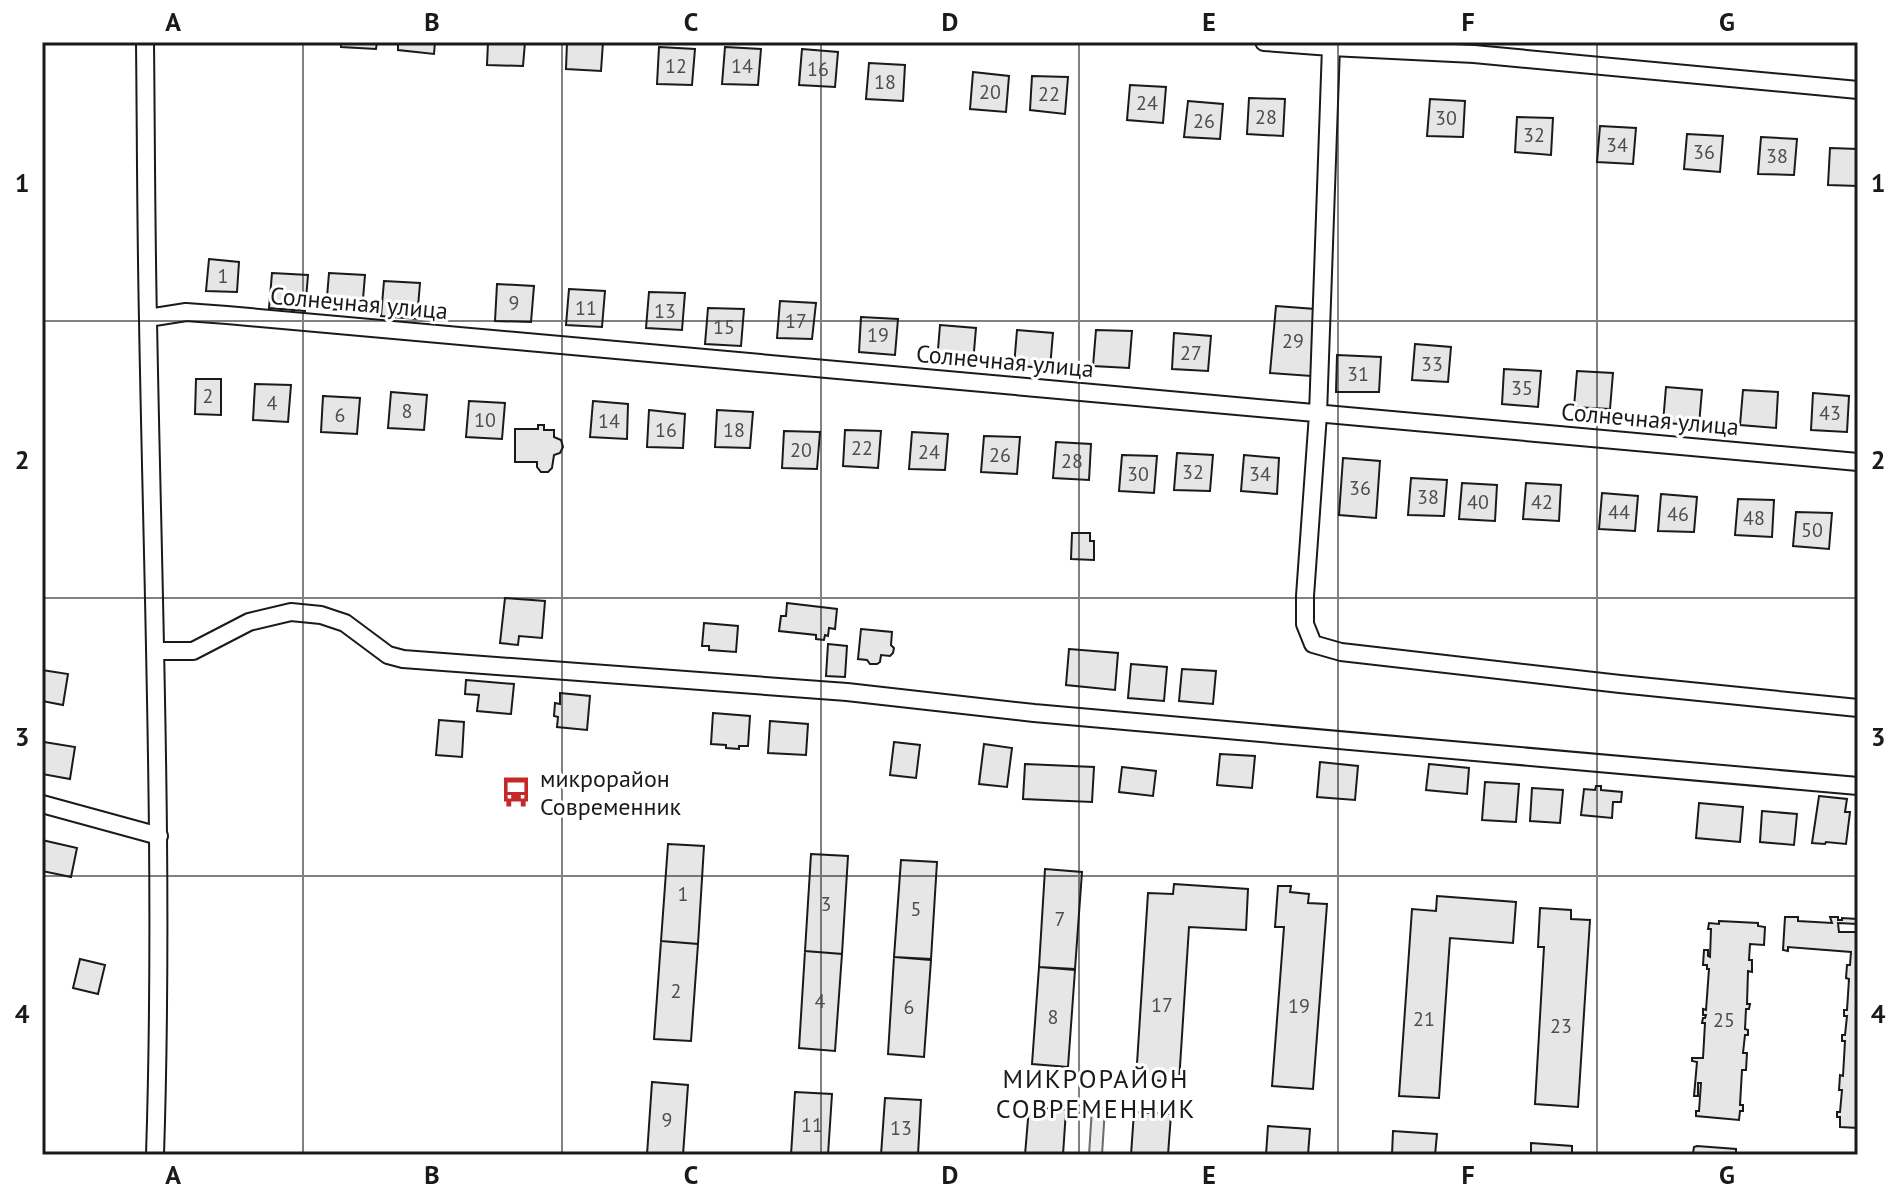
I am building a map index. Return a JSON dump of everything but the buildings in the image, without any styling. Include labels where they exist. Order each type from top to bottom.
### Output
[{"type":"street","points":[[145,42],[159,836],[155,1155]]},
{"type":"street","points":[[1264,42],[1331,47],[1474,48],[1858,90]]},
{"type":"street","points":[[1331,47],[1318,414],[1305,596],[1305,624],[1313,644],[1341,652],[1858,708]]},
{"type":"street","name":"Солнечная улица","points":[[148,318],[186,312],[227,315],[1858,462]]},
{"type":"street","points":[[156,651],[193,651],[249,622],[291,612],[321,615],[345,623],[388,655],[403,659],[847,692],[1110,720],[1858,786]]},
{"type":"street","points":[[42,804],[159,836]]},
{"type":"shaded area","points":[[1092,1108],[1105,1108],[1102,1155],[1089,1155]]},
{"type":"place","name":"микрорайон Современник","points":[[516,792]]},
{"type":"district","name":"МИКРОРАЙОН СОВРЕМЕННИК","points":[[1096,1093]]}]
